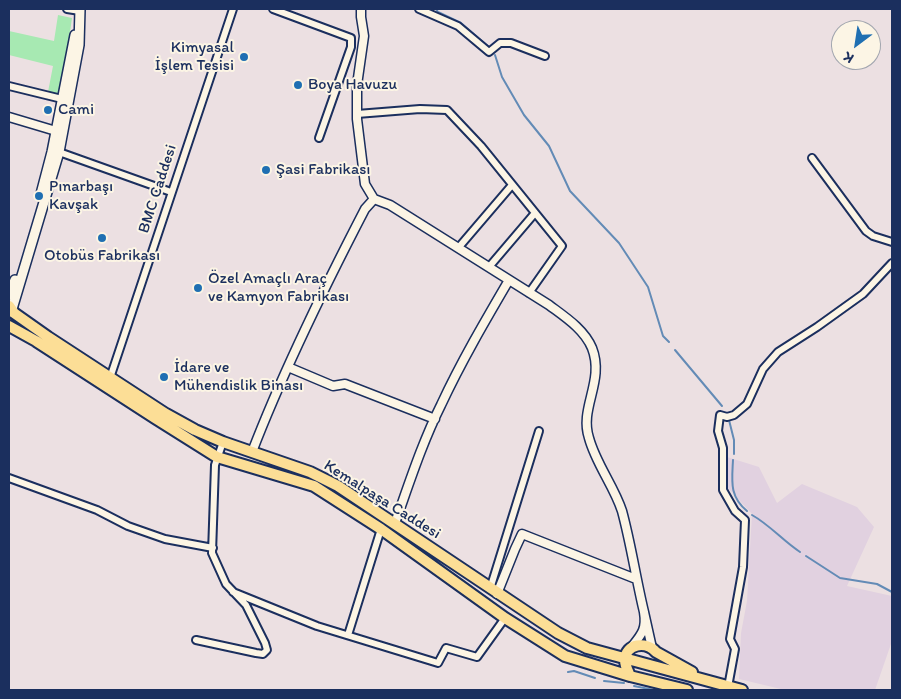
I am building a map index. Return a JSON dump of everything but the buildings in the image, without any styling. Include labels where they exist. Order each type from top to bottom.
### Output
[{"type":"main road","points":[[9,295],[25,251],[52,152],[80,10]]},
{"type":"main road","points":[[10,315],[59,152],[79,45],[80,10]]},
{"type":"main road","name":"Kemalpaşa Caddesi","points":[[10,315],[195,430],[223,442],[310,472],[338,486],[494,592],[565,637],[587,648],[742,690]]},
{"type":"main road","name":"Kemalpaşa Caddesi","points":[[10,315],[36,341],[217,457],[314,486],[382,529],[505,618],[565,656],[686,690]]},
{"type":"main road","points":[[654,650],[659,662],[658,667],[650,676],[635,677],[625,664],[625,659],[630,649],[641,644],[654,650],[708,682]]},
{"type":"street","points":[[67,9],[80,10]]},
{"type":"street","name":"BMC Caddesi","points":[[110,378],[233,9]]},
{"type":"street","points":[[273,9],[351,38],[352,47],[319,138]]},
{"type":"street","points":[[362,9],[361,17],[364,36],[357,85],[357,114],[365,184],[374,198],[390,205],[459,247],[568,319],[585,336],[591,347],[597,372],[586,423],[588,438],[621,510],[654,650]]},
{"type":"street","points":[[419,9],[458,26],[489,52],[500,43],[511,43],[545,56]]},
{"type":"street","points":[[9,86],[62,99]]},
{"type":"street","points":[[357,114],[420,109],[447,110],[481,146],[562,246],[529,293]]},
{"type":"street","points":[[9,116],[56,130]]},
{"type":"street","points":[[59,152],[171,192]]},
{"type":"street","points":[[812,158],[866,231],[872,236],[892,242]]},
{"type":"street","points":[[459,247],[512,186]]},
{"type":"street","points":[[252,452],[272,400],[365,209],[374,198]]},
{"type":"street","points":[[489,267],[535,214]]},
{"type":"street","points":[[728,687],[735,649],[730,639],[743,567],[745,520],[735,511],[723,490],[723,448],[718,431],[720,415],[727,417],[734,415],[747,404],[762,369],[778,352],[818,327],[863,294],[892,263]]},
{"type":"street","points":[[395,523],[435,419],[482,327],[509,280]]},
{"type":"street","points":[[288,367],[333,386],[345,384],[435,419]]},
{"type":"street","points":[[494,592],[539,431]]},
{"type":"street","points":[[196,640],[263,654],[267,650],[266,643],[246,605],[226,584],[212,553],[215,465],[223,442]]},
{"type":"street","points":[[9,478],[97,510],[128,526],[156,536],[213,548]]},
{"type":"street","points":[[348,636],[382,529]]},
{"type":"street","points":[[494,592],[522,534],[636,579]]},
{"type":"street","points":[[233,592],[316,626],[438,663],[446,648],[477,657],[505,618]]},
{"type":"street","points":[[630,649],[644,630],[646,623],[644,612]]},
{"type":"shaded area","points":[[727,457],[759,467],[777,503],[802,484],[857,507],[874,527],[847,586],[892,596],[892,641],[875,690],[785,690],[739,679],[741,633],[747,601],[752,514],[728,488]]},
{"type":"green space","points":[[58,15],[72,18],[61,95],[48,92],[53,66],[9,55],[9,31],[54,41]]},
{"type":"waterway","points":[[436,9],[438,12],[461,23],[490,48]]},
{"type":"waterway","points":[[495,55],[502,77],[524,115],[549,146],[570,191],[619,243],[648,287],[663,336],[669,342]]},
{"type":"waterway","points":[[675,350],[722,406]]},
{"type":"waterway","points":[[729,420],[734,440],[734,454]]},
{"type":"waterway","points":[[733,460],[732,481],[734,494],[747,511]]},
{"type":"waterway","points":[[752,515],[765,523],[800,552]]},
{"type":"waterway","points":[[806,556],[840,578],[877,584],[892,592]]},
{"type":"waterway","points":[[568,672],[574,671],[595,678]]},
{"type":"waterway","points":[[604,681],[624,683]]},
{"type":"waterway","points":[[634,686],[654,690]]},
{"type":"waterway","points":[[500,690],[514,690]]},
{"type":"place","name":"Kimyasal İşlem Tesisi","points":[[244,57]]},
{"type":"place","name":"Boya Havuzu","points":[[298,85]]},
{"type":"place","name":"Cami","points":[[48,110]]},
{"type":"place","name":"Şasi Fabrikası","points":[[266,170]]},
{"type":"place","name":"Pınarbaşı Kavşak","points":[[39,196]]},
{"type":"place","name":"Otobüs Fabrikası","points":[[102,238]]},
{"type":"place","name":"Özel Amaçlı Araç ve Kamyon Fabrikası","points":[[198,288]]},
{"type":"place","name":"İdare ve Mühendislik Binası","points":[[164,377]]}]
